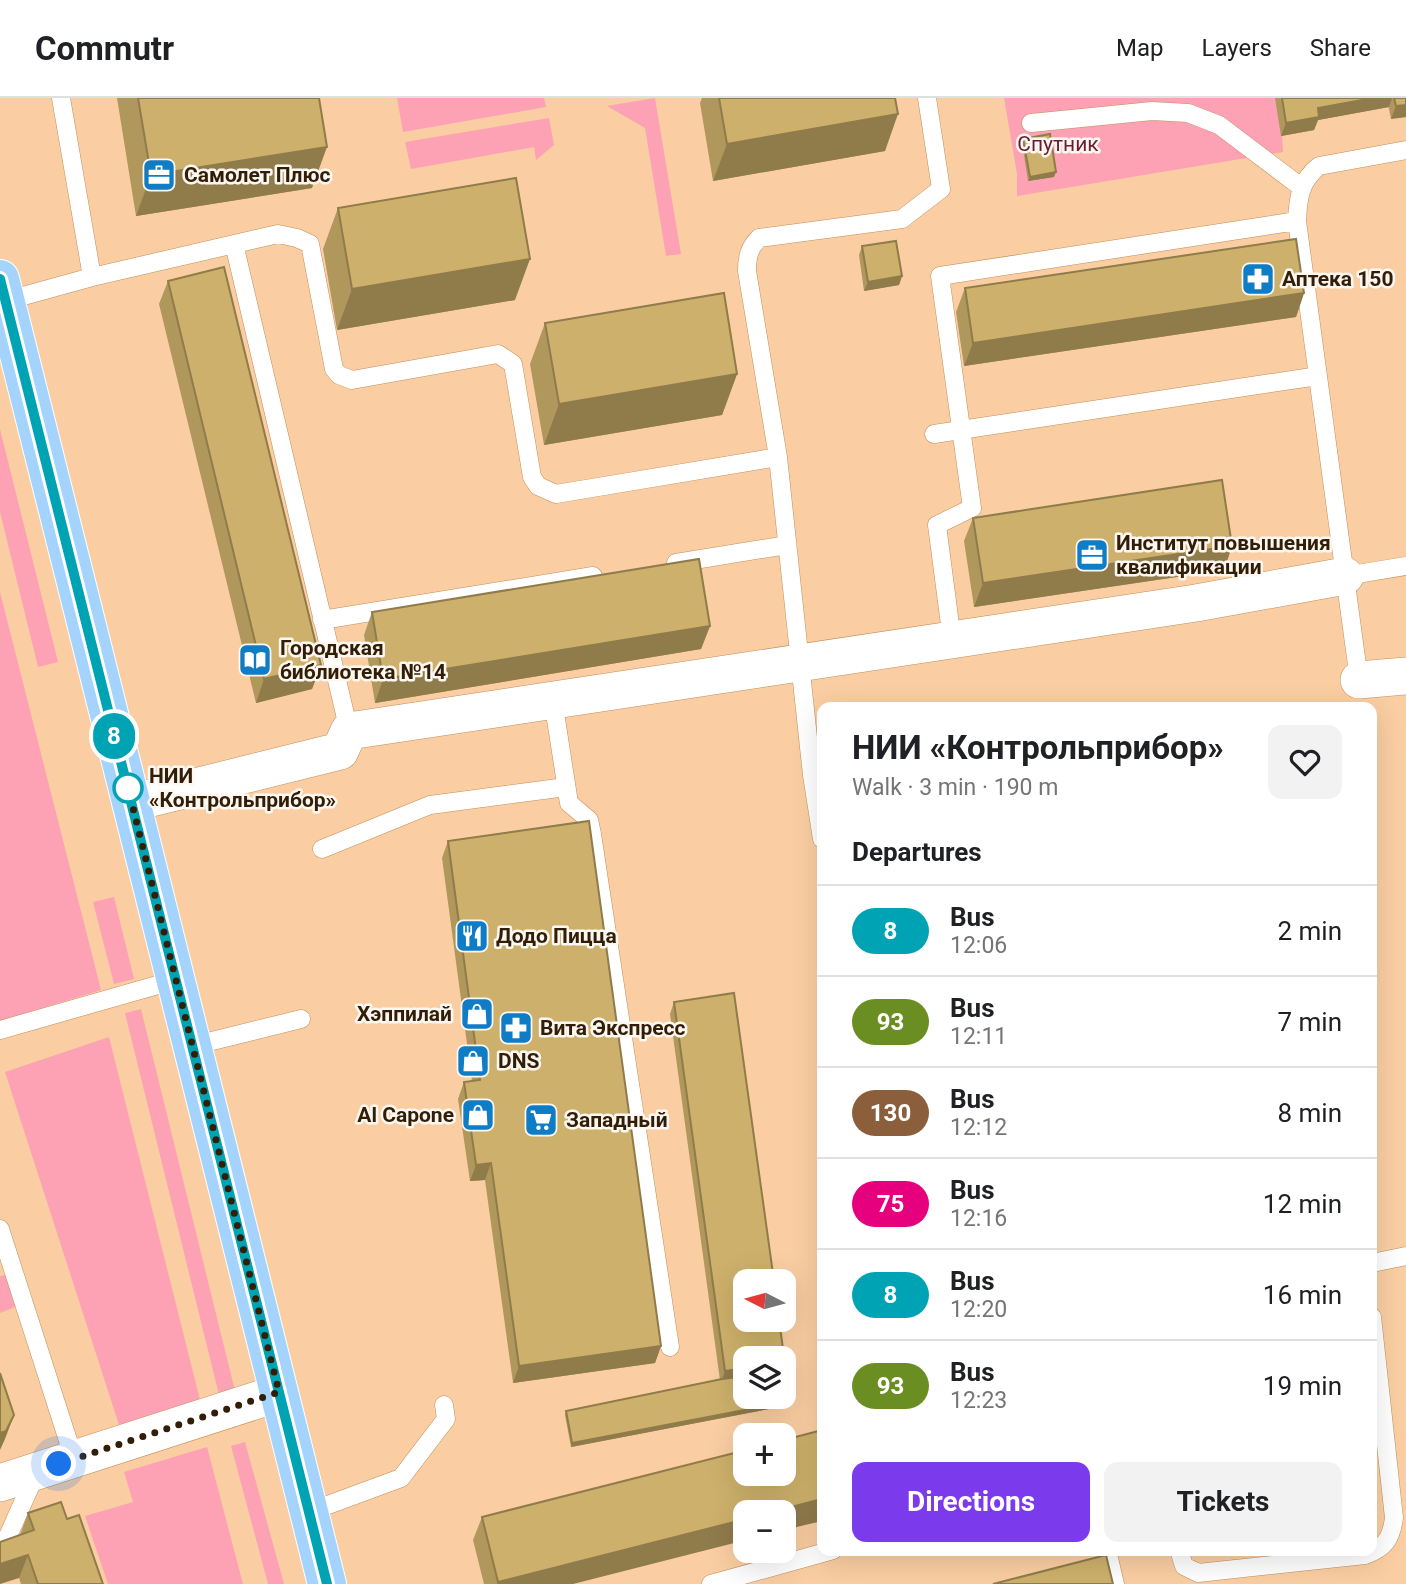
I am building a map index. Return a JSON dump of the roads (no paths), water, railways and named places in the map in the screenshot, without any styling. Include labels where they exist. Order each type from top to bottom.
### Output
[{"type":"main road","points":[[3,290],[327,1584]]},
{"type":"street","points":[[131,803],[340,751],[349,731],[1196,603],[1345,576]]},
{"type":"street","points":[[1359,680],[1406,676]]},
{"type":"street","points":[[0,1483],[279,1392]]},
{"type":"lane","points":[[61,98],[92,277]]},
{"type":"lane","points":[[817,807],[778,457],[747,258],[751,246],[759,238],[902,219],[941,189],[927,98]]},
{"type":"lane","points":[[1031,123],[1152,111],[1188,113],[1219,125],[1301,187]]},
{"type":"lane","points":[[1359,680],[1297,222],[1297,204],[1301,187],[1309,174],[1319,166],[1406,150]]},
{"type":"lane","points":[[951,640],[937,525],[972,508],[940,276],[1297,222]]},
{"type":"lane","points":[[3,290],[92,277],[278,234],[297,238],[310,244],[334,369],[346,379],[498,354],[513,364],[532,477],[546,491],[556,494],[778,457]]},
{"type":"lane","points":[[234,244],[349,731]]},
{"type":"lane","points":[[934,434],[1318,376]]},
{"type":"lane","points":[[664,565],[787,545]]},
{"type":"lane","points":[[1345,576],[1406,566]]},
{"type":"lane","points":[[322,620],[609,573]]},
{"type":"lane","points":[[553,700],[569,803],[589,821],[592,834],[670,1347]]},
{"type":"lane","points":[[322,849],[430,805],[566,787]]},
{"type":"lane","points":[[0,1030],[175,980]]},
{"type":"lane","points":[[192,1046],[301,1019]]},
{"type":"lane","points":[[0,1229],[74,1459]]},
{"type":"lane","points":[[1377,1262],[1406,1256]]},
{"type":"lane","points":[[309,1512],[401,1478],[446,1419],[444,1405]]},
{"type":"lane","points":[[1377,1405],[1394,1518],[1391,1535],[1386,1544],[1377,1551]]},
{"type":"lane","points":[[2,1561],[37,1471]]},
{"type":"lane","points":[[711,1584],[817,1554]]},
{"type":"lane","points":[[1108,1556],[1115,1584]]},
{"type":"lane","points":[[1181,1556],[1184,1566],[1190,1570],[1216,1577],[1358,1556]]},
{"type":"place","name":"Самолет Плюс","points":[[159,175]]},
{"type":"place","name":"Аптека 150","points":[[1258,279]]},
{"type":"place","name":"Институт повышения квалификации","points":[[1092,555]]},
{"type":"place","name":"Городская библиотека №14","points":[[255,660]]},
{"type":"place","name":"НИИ «Контрольприбор»","points":[[128,788]]},
{"type":"place","name":"Додо Пицца","points":[[472,936]]},
{"type":"place","name":"Хэппилай","points":[[477,1014]]},
{"type":"place","name":"Вита Экспресс","points":[[516,1028]]},
{"type":"place","name":"DNS","points":[[473,1061]]},
{"type":"place","name":"Al Capone","points":[[478,1115]]},
{"type":"place","name":"Западный","points":[[541,1120]]},
{"type":"park label","name":"Спутник","points":[[1058,144]]}]
